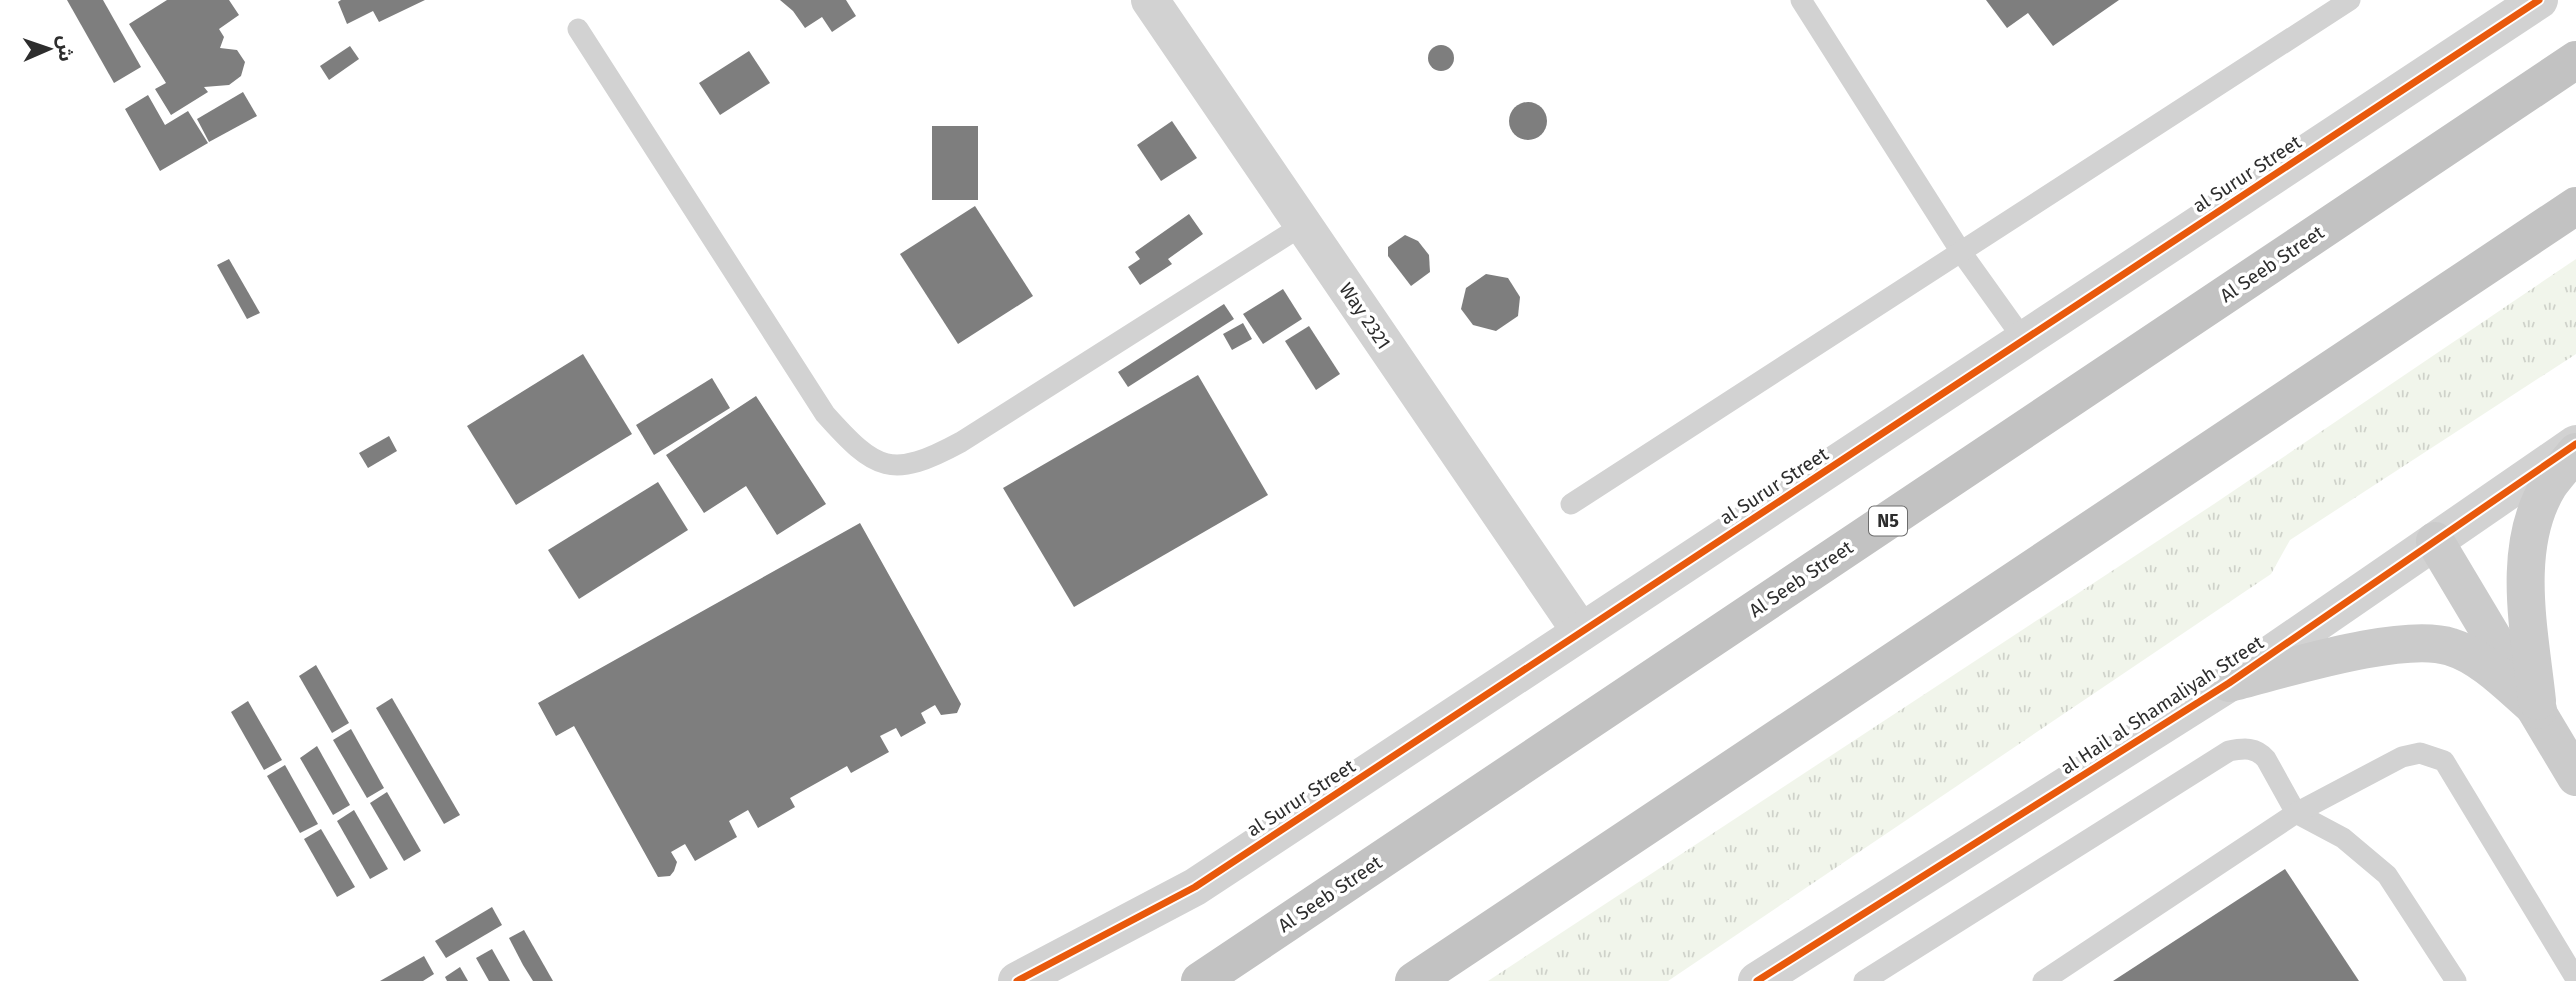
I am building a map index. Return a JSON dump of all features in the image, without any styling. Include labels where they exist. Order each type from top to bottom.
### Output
[{"type":"highway","name":"Al Seeb Street","points":[[1200,981],[2576,60]]},
{"type":"highway","points":[[1414,981],[2576,206]]},
{"type":"main road","points":[[2538,710],[2525,581],[2534,520],[2549,486],[2576,452]]},
{"type":"main road","points":[[2435,541],[2576,777]]},
{"type":"main road","points":[[2229,683],[2412,642],[2451,647],[2461,652],[2481,663],[2538,710]]},
{"type":"street","name":"Way 2321","points":[[1150,0],[1581,632]]},
{"type":"street","name":"al Surur Street","points":[[1017,981],[1195,887],[2539,0]]},
{"type":"street","name":"al Hail al Shamaliyah Street","points":[[1756,981],[2229,683],[2576,444]]},
{"type":"lane","points":[[1801,0],[1961,252],[2024,340]]},
{"type":"lane","points":[[1571,504],[2350,0]]},
{"type":"lane","points":[[578,29],[825,414],[858,451],[890,466],[923,463],[961,442],[1303,225]]},
{"type":"lane","points":[[1864,981],[2229,751],[2259,751],[2296,813],[2343,838],[2387,876],[2456,981]]},
{"type":"lane","points":[[2043,981],[2296,813],[2402,757],[2420,752],[2444,761],[2576,979]]},
{"type":"green space","points":[[2576,259],[2576,354],[2290,540],[2271,574],[1668,981],[1488,981],[2214,504]]},
{"type":"building","points":[[67,0],[103,0],[141,67],[114,83]]},
{"type":"building","points":[[167,0],[229,0],[239,15],[219,29],[224,37],[220,48],[237,50],[245,62],[241,76],[229,85],[204,87],[208,92],[171,115],[155,89],[166,83],[129,24]]},
{"type":"building","points":[[425,0],[379,22],[373,11],[347,24],[338,2]]},
{"type":"building","points":[[780,0],[846,0],[856,16],[832,32],[822,17],[805,28],[793,11]]},
{"type":"building","points":[[1986,0],[2119,0],[2053,46],[2028,13],[2007,28]]},
{"type":"building","points":[[1441,45],[1450,49],[1454,58],[1450,67],[1441,71],[1432,67],[1428,58],[1432,49]]},
{"type":"building","points":[[350,46],[359,59],[329,80],[320,66]]},
{"type":"building","points":[[749,51],[770,83],[720,115],[699,83]]},
{"type":"building","points":[[243,92],[257,116],[209,142],[197,119]]},
{"type":"building","points":[[148,95],[165,125],[188,111],[208,143],[160,171],[125,109]]},
{"type":"building","points":[[1528,102],[1542,107],[1547,121],[1542,135],[1528,140],[1514,135],[1509,121],[1514,107]]},
{"type":"building","points":[[1172,121],[1197,158],[1161,181],[1137,145]]},
{"type":"building","points":[[932,126],[978,126],[978,200],[932,200]]},
{"type":"building","points":[[975,206],[1033,296],[958,344],[900,254]]},
{"type":"building","points":[[1189,214],[1203,234],[1168,259],[1172,264],[1140,285],[1128,267],[1140,259],[1135,252]]},
{"type":"building","points":[[1405,235],[1418,241],[1429,255],[1430,272],[1411,286],[1388,256],[1388,247]]},
{"type":"building","points":[[229,259],[260,313],[247,319],[217,265]]},
{"type":"building","points":[[1486,274],[1508,278],[1520,297],[1518,316],[1496,331],[1473,325],[1461,309],[1466,288]]},
{"type":"building","points":[[1283,289],[1302,319],[1263,344],[1243,314]]},
{"type":"building","points":[[1224,304],[1234,319],[1128,387],[1118,372]]},
{"type":"building","points":[[1243,323],[1252,339],[1232,350],[1223,334]]},
{"type":"building","points":[[1309,326],[1340,374],[1316,390],[1285,341]]},
{"type":"building","points":[[583,354],[632,434],[516,505],[467,426]]},
{"type":"building","points":[[1198,375],[1268,495],[1074,607],[1003,488]]},
{"type":"building","points":[[712,378],[730,408],[654,455],[636,425]]},
{"type":"building","points":[[756,396],[826,504],[777,535],[746,486],[704,513],[666,455]]},
{"type":"building","points":[[389,436],[397,451],[368,468],[359,453]]},
{"type":"building","points":[[658,482],[688,530],[579,599],[548,550]]},
{"type":"building","points":[[860,523],[961,704],[957,713],[941,715],[935,705],[921,713],[926,723],[901,737],[896,728],[880,736],[889,752],[851,773],[847,766],[790,798],[795,807],[758,828],[748,810],[729,821],[737,837],[695,861],[685,844],[671,852],[677,862],[670,876],[658,877],[574,726],[556,736],[538,703]]},
{"type":"building","points":[[316,665],[349,723],[332,733],[299,676]]},
{"type":"building","points":[[392,698],[460,815],[444,824],[376,708]]},
{"type":"building","points":[[248,701],[282,760],[264,770],[231,712]]},
{"type":"building","points":[[351,729],[384,788],[367,798],[333,740]]},
{"type":"building","points":[[317,746],[350,805],[333,815],[300,758]]},
{"type":"building","points":[[285,765],[318,824],[300,833],[267,776]]},
{"type":"building","points":[[387,792],[421,851],[404,861],[370,803]]},
{"type":"building","points":[[354,810],[388,869],[370,879],[337,821]]},
{"type":"building","points":[[321,829],[355,887],[337,897],[304,839]]},
{"type":"building","points":[[2285,869],[2359,981],[2113,981]]},
{"type":"building","points":[[492,907],[502,925],[446,958],[435,941]]},
{"type":"building","points":[[524,930],[553,981],[533,981],[523,965],[509,938]]},
{"type":"building","points":[[492,949],[510,981],[489,981],[476,958]]},
{"type":"building","points":[[424,956],[434,974],[423,981],[380,981]]},
{"type":"building","points":[[460,967],[468,981],[447,981],[445,977]]},
{"type":"cycle path","points":[[1017,981],[1195,887],[2539,0]]},
{"type":"cycle path","points":[[1757,981],[2229,683],[2576,444]]}]
